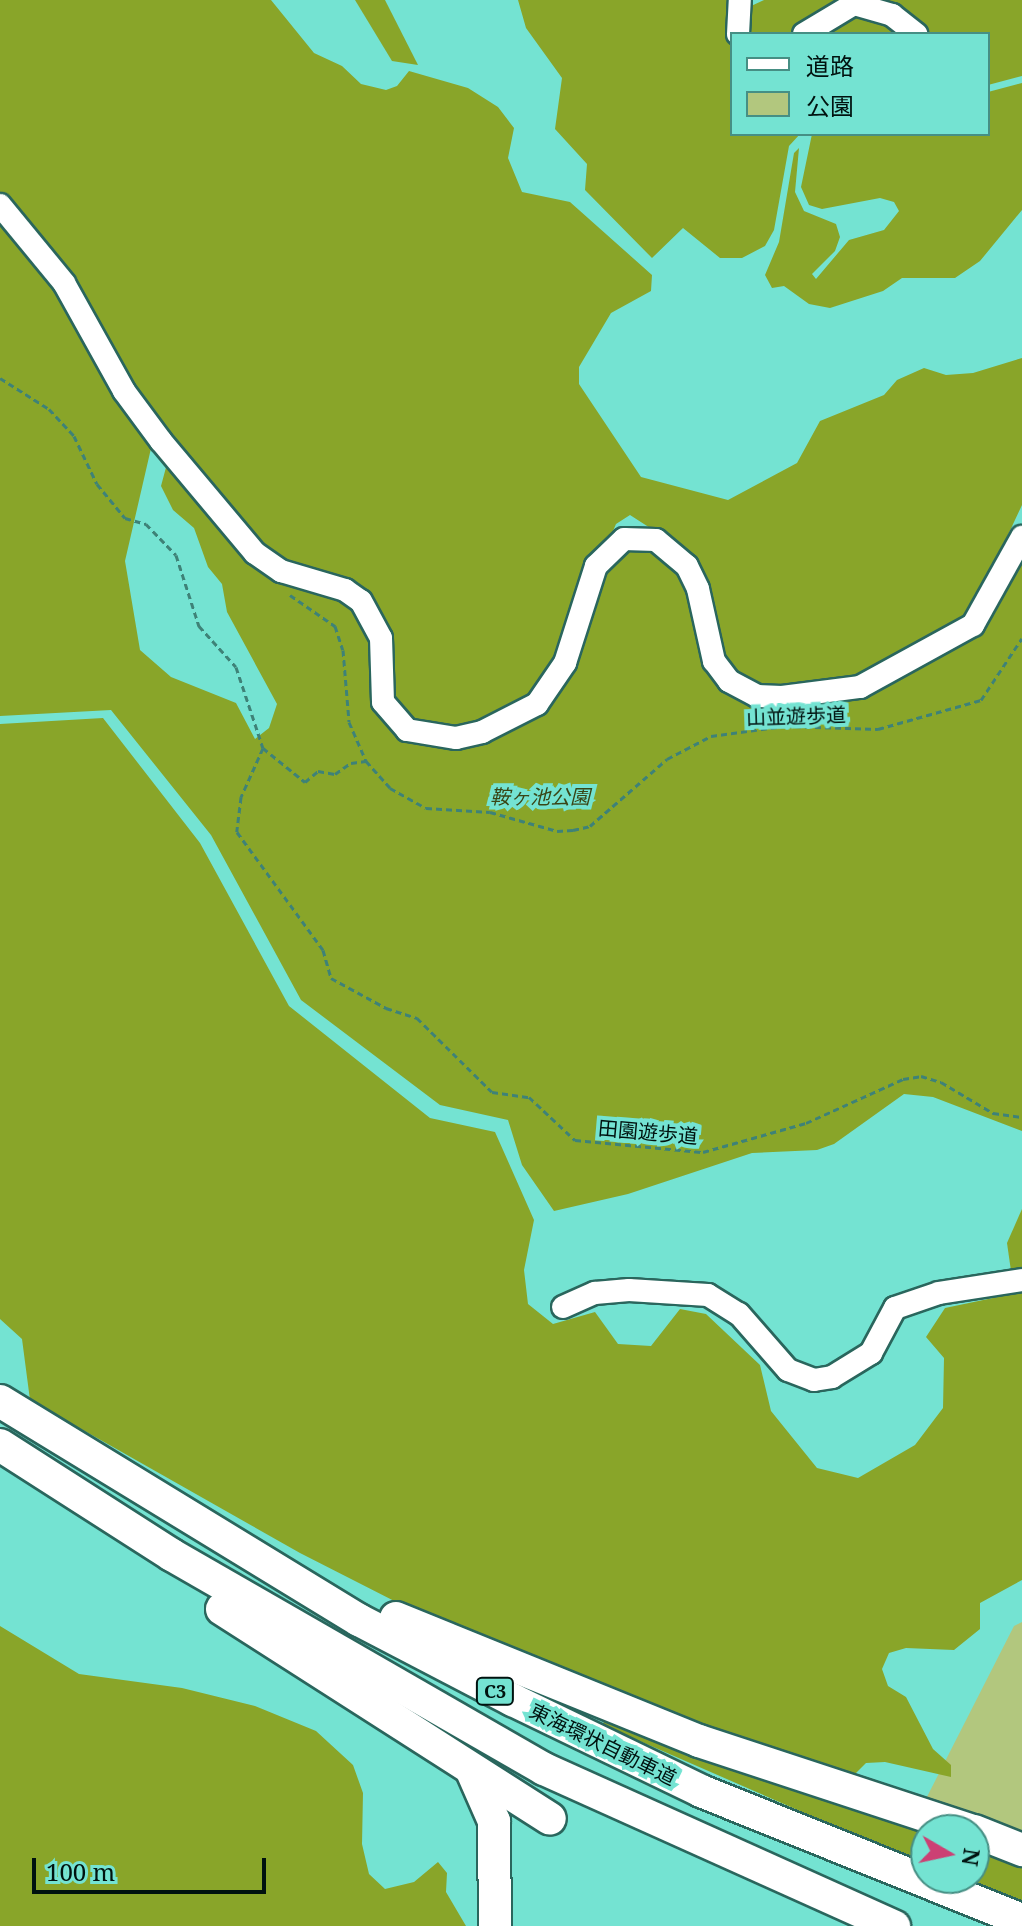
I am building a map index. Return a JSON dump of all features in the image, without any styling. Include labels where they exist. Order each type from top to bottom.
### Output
[{"type":"highway","name":"東海環状自動車道","points":[[0,1401],[359,1620],[539,1713],[701,1791],[1022,1920]]},
{"type":"highway","points":[[0,1446],[208,1600],[550,1819]]},
{"type":"highway","name":"C3","points":[[0,1446],[185,1563],[544,1769],[894,1926]]},
{"type":"highway","points":[[193,1518],[383,1613],[506,1665],[699,1741],[920,1814]]},
{"type":"highway","points":[[472,1771],[494,1821],[495,1926]]},
{"type":"highway","points":[[990,1838],[1022,1850]]},
{"type":"street","points":[[738,32],[740,0]]},
{"type":"street","points":[[807,32],[854,4],[892,15],[913,32]]},
{"type":"street","points":[[0,205],[64,283],[124,391],[161,441],[255,553],[276,569],[345,590],[361,601],[381,638],[383,702],[407,730],[456,738],[512,719],[550,688],[565,663],[596,566],[624,539],[656,540],[687,566],[698,589],[714,661],[729,681],[757,696],[782,697],[860,687],[946,643],[973,625],[1022,537]]},
{"type":"street","points":[[563,1307],[595,1293],[629,1290],[708,1295],[739,1314],[788,1370],[814,1380],[832,1377],[871,1353],[895,1308],[939,1293],[1022,1280]]},
{"type":"path","points":[[0,378],[49,409],[74,436],[97,484],[125,518],[146,524],[176,555],[199,626],[236,667],[263,748],[305,782],[318,771],[335,774],[351,763],[366,761]]},
{"type":"path","name":"山並遊歩道","points":[[276,569],[280,589],[335,626],[343,650],[349,722],[366,761],[390,788],[426,808],[490,812],[557,831],[590,826],[667,759],[711,736],[785,726],[878,729],[981,700],[1022,638]]},
{"type":"path","name":"田園遊歩道","points":[[263,748],[241,797],[237,832],[323,950],[331,978],[386,1008],[417,1018],[492,1092],[529,1097],[575,1140],[703,1152],[806,1123],[903,1079],[921,1076],[941,1082],[993,1113],[1022,1117]]},
{"type":"green space","points":[[0,0],[271,0],[314,53],[342,66],[361,84],[386,90],[397,86],[409,71],[468,88],[498,107],[514,128],[508,158],[522,192],[570,202],[652,275],[651,291],[611,313],[579,367],[579,384],[641,477],[728,500],[797,463],[820,421],[884,395],[897,380],[924,368],[946,375],[973,373],[1022,358],[1022,505],[971,614],[860,677],[770,689],[735,676],[720,654],[711,595],[689,553],[630,515],[616,524],[554,669],[528,700],[463,730],[409,722],[391,702],[380,617],[268,557],[130,385],[38,235],[0,193]]},
{"type":"green space","points":[[355,0],[385,0],[418,65],[392,61]]},
{"type":"green space","points":[[518,0],[734,0],[734,32],[730,32],[730,136],[798,136],[789,146],[774,230],[765,246],[742,258],[720,258],[683,228],[652,258],[585,190],[587,164],[555,129],[562,78],[526,28]]},
{"type":"green space","points":[[764,0],[1022,0],[1022,76],[990,84],[990,32],[920,32],[870,2],[804,32],[743,32],[749,7]]},
{"type":"green space","points":[[862,10],[905,32],[816,32]]},
{"type":"green space","points":[[1022,83],[1022,210],[980,261],[955,278],[902,278],[883,291],[830,308],[809,304],[784,286],[772,288],[765,275],[779,242],[794,153],[799,148],[795,192],[804,211],[836,224],[840,237],[835,251],[812,274],[816,279],[849,240],[884,230],[899,211],[894,202],[880,198],[822,209],[809,205],[801,187],[812,136],[990,136],[990,91]]},
{"type":"green space","name":"鞍ヶ池公園","points":[[0,215],[30,248],[152,444],[125,561],[140,650],[171,677],[236,703],[255,739],[269,728],[277,704],[227,612],[222,584],[208,567],[194,528],[173,510],[161,486],[168,460],[228,535],[361,612],[403,735],[536,714],[600,574],[627,546],[653,547],[687,579],[711,674],[813,702],[974,632],[1022,544],[1022,1131],[933,1097],[904,1094],[834,1144],[817,1150],[752,1153],[628,1194],[554,1211],[522,1165],[508,1120],[440,1105],[301,1000],[211,835],[111,710],[0,716]]},
{"type":"green space","points":[[103,718],[200,843],[289,1006],[430,1118],[495,1132],[534,1220],[524,1270],[528,1304],[553,1324],[595,1312],[618,1344],[651,1346],[680,1309],[706,1314],[760,1365],[771,1411],[817,1468],[858,1478],[915,1445],[943,1408],[944,1358],[926,1337],[945,1308],[1022,1292],[1022,1580],[980,1603],[980,1629],[954,1650],[906,1648],[889,1653],[882,1669],[888,1686],[906,1697],[933,1749],[951,1765],[951,1777],[885,1762],[866,1763],[850,1779],[461,1635],[300,1553],[30,1400],[22,1339],[0,1319],[0,724]]},
{"type":"green space","points":[[1022,1209],[1022,1277],[1012,1278],[1007,1243]]},
{"type":"green space","points":[[1022,1622],[1022,1876],[990,1845],[990,1814],[918,1814],[1014,1626]]},
{"type":"green space","points":[[0,1626],[79,1674],[182,1688],[255,1706],[316,1731],[353,1765],[363,1793],[362,1844],[369,1874],[385,1889],[414,1882],[438,1862],[447,1873],[446,1892],[466,1926],[0,1926]]},
{"type":"green space","points":[[605,1715],[910,1824],[910,1859],[603,1725]]},
{"type":"green space","points":[[990,1852],[1022,1864],[1022,1901],[990,1890]]}]
